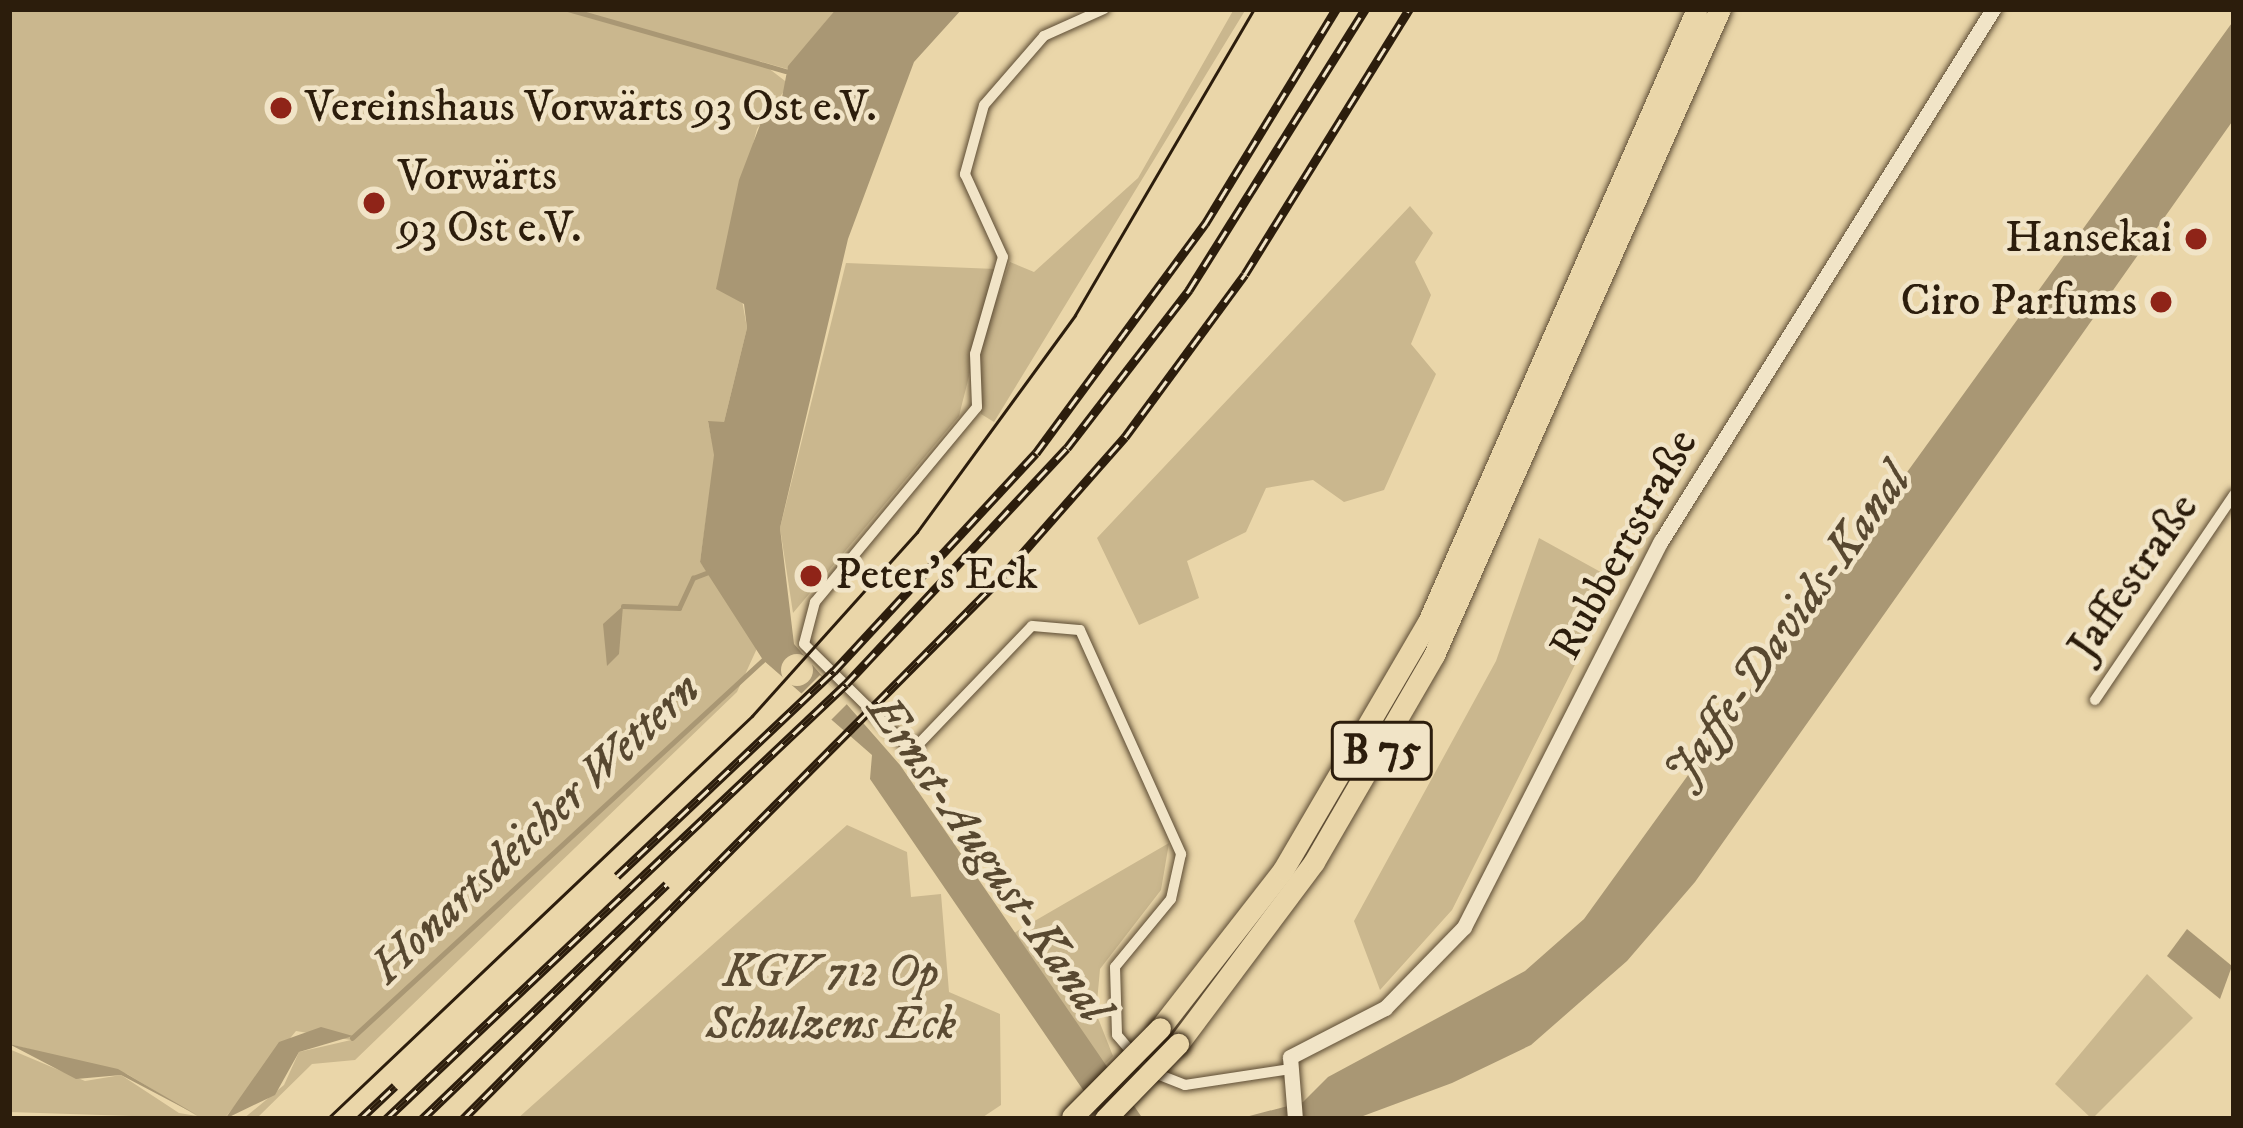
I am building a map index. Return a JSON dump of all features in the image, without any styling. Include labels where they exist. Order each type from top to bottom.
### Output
[{"type":"highway","name":"B 75","points":[[1105,1119],[1178,1044],[1314,862],[1426,671],[1720,9]]},
{"type":"highway","name":"B 75","points":[[1698,60],[1736,9]]},
{"type":"highway","name":"B 75","points":[[1071,1118],[1160,1028],[1283,871],[1428,622],[1696,10]]},
{"type":"street","points":[[1104,9],[1043,36],[984,105],[965,174],[1003,257],[974,355],[976,407],[810,610],[803,638],[815,665],[912,751],[1032,626],[1061,622],[1086,636],[1181,854],[1171,899],[1115,967],[1117,1035],[1137,1062],[1185,1084],[1284,1070],[1292,1113]]},
{"type":"street","name":"Rubbertstraße","points":[[1284,1070],[1295,1052],[1414,985],[1464,928],[1661,542],[1993,9]]},
{"type":"street","name":"Jaffestraße","points":[[2095,700],[2234,496]]},
{"type":"green space","points":[[9,9],[836,9],[787,69],[759,61],[789,84],[757,129],[730,233],[747,328],[724,422],[708,422],[715,455],[700,562],[759,644],[737,692],[355,1060],[312,1064],[256,1119],[243,1119],[284,1085],[299,1052],[351,1040],[296,1031],[224,1119],[9,1112],[9,1049],[85,1081],[121,1075],[179,1113],[197,1116],[127,1074],[9,1044]]},
{"type":"green space","points":[[1234,9],[1246,9],[994,422],[981,414],[979,349],[1010,262],[1034,272],[1138,178]]},
{"type":"green space","points":[[1410,206],[1433,233],[1415,262],[1431,295],[1411,344],[1436,374],[1384,490],[1344,502],[1313,480],[1266,488],[1246,532],[1187,561],[1199,598],[1139,625],[1097,538]]},
{"type":"green space","points":[[846,263],[996,269],[959,416],[793,613],[780,528]]},
{"type":"green space","points":[[1539,538],[1617,581],[1452,910],[1380,990],[1354,921],[1496,661]]},
{"type":"green space","name":"KGV 712 Op Schulzens Eck","points":[[847,825],[907,852],[911,897],[941,894],[949,992],[1000,1014],[1001,1105],[980,1119],[517,1119]]},
{"type":"green space","points":[[1169,843],[1161,890],[1100,969],[1096,1013],[1113,1056],[1103,1066],[1014,933]]},
{"type":"green space","points":[[2147,974],[2193,1018],[2092,1119],[2055,1084]]},
{"type":"shaded area","points":[[836,9],[962,9],[914,62],[848,239],[780,528],[794,644],[900,765],[1143,1119],[1103,1119],[870,779],[872,755],[763,660],[700,562],[714,455],[708,421],[724,422],[747,328],[744,304],[716,289],[739,180],[765,112],[780,108],[788,66]]},
{"type":"shaded area","points":[[2234,20],[2234,119],[1695,882],[1627,961],[1531,1045],[1452,1083],[1355,1119],[1238,1119],[1303,1102],[1328,1077],[1525,971],[1584,919]]},
{"type":"shaded area","name":"Honartsdeicher Wettern","points":[[623,606],[619,654],[607,666],[603,624]]},
{"type":"shaded area","points":[[2187,929],[2232,966],[2220,999],[2167,956]]},
{"type":"shaded area","points":[[321,1027],[353,1036],[299,1052],[275,1095],[225,1119],[279,1042]]},
{"type":"shaded area","points":[[9,1044],[118,1069],[197,1115],[121,1075],[76,1079]]},
{"type":"pier","points":[[797,654],[808,659],[813,670],[808,681],[797,686],[786,681],[781,670],[786,659]]},
{"type":"pier","points":[[820,675],[848,703],[830,721],[801,694]]},
{"type":"waterway","points":[[568,9],[785,71]]},
{"type":"waterway","name":"Honartsdeicher Wettern","points":[[623,606],[679,608],[693,578],[709,572]]},
{"type":"waterway","name":"Honartsdeicher Wettern","points":[[352,1038],[763,660]]},
{"type":"tram line","points":[[327,1119],[752,716],[917,532],[1075,315],[1254,9]]},
{"type":"railway","points":[[617,876],[834,671],[1036,453],[1205,224],[1336,9]]},
{"type":"railway","points":[[386,1119],[846,684],[1067,448],[1189,290],[1365,9]]},
{"type":"railway","points":[[463,1119],[998,581],[1125,437],[1245,274],[1409,9]]},
{"type":"railway","points":[[422,1119],[667,884]]},
{"type":"railway","points":[[360,1119],[395,1086]]},
{"type":"place","name":"Vereinshaus Vorwärts 93 Ost e.V.","points":[[281,108]]},
{"type":"place","name":"Vorwärts 93 Ost e.V.","points":[[374,203]]},
{"type":"place","name":"Hansekai","points":[[2196,239]]},
{"type":"place","name":"Ciro Parfums","points":[[2161,302]]},
{"type":"place","name":"Peter's Eck","points":[[811,576]]},
{"type":"water label","name":"Jaffe-Davids-Kanal","points":[[1788,626]]},
{"type":"water label","name":"Ernst-August-Kanal","points":[[988,859]]}]
